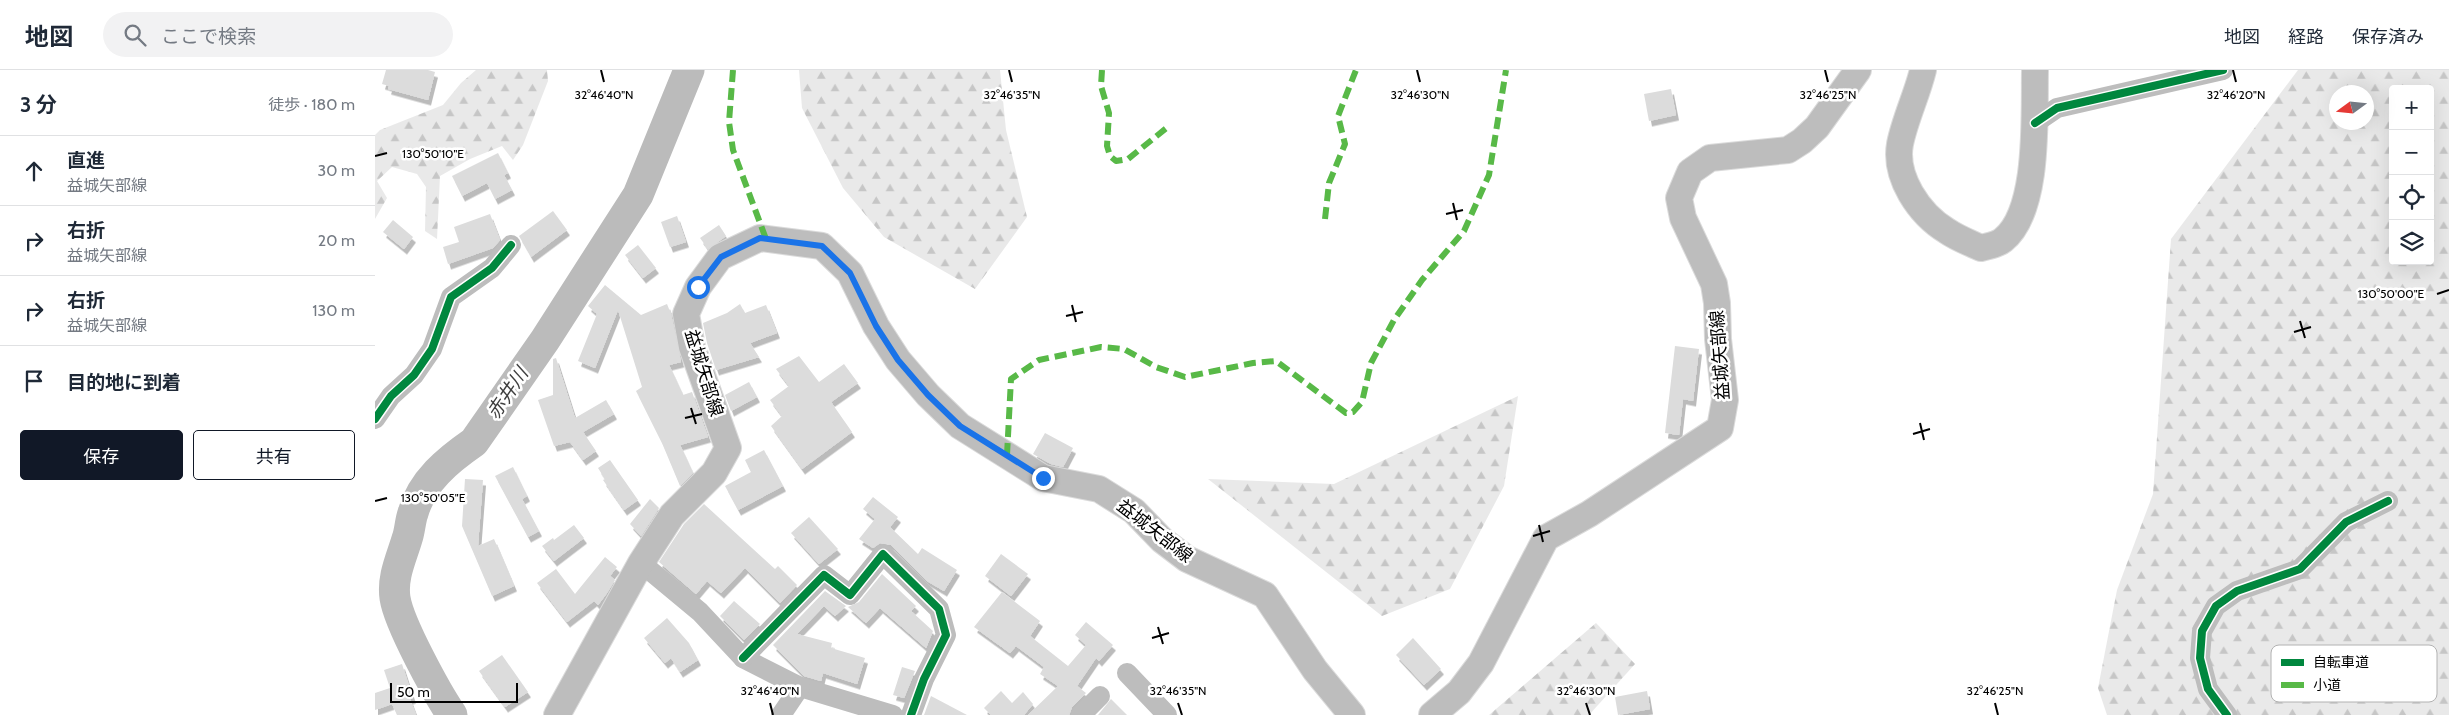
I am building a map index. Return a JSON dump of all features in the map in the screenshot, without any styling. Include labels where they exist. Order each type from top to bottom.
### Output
[{"type":"main road","name":"益城矢部線","points":[[1431,715],[1459,692],[1481,664],[1546,538],[1589,514],[1720,428],[1725,400],[1714,284],[1683,218],[1679,198],[1690,172],[1710,158],[1788,150],[1802,141],[1817,127],[1858,70]]},
{"type":"main road","points":[[1923,70],[1900,144],[1900,166],[1908,190],[1923,209],[1945,230],[1981,248],[2002,242],[2018,224],[2029,189],[2039,74]]},
{"type":"main road","name":"益城矢部線","points":[[557,715],[641,563],[672,515],[714,473],[728,448],[692,347],[686,314],[698,287],[721,257],[760,238],[822,246],[850,273],[876,326],[898,360],[928,395],[960,426],[1043,478],[1099,489],[1134,511],[1162,540],[1187,559],[1265,595],[1315,670],[1352,715]]},
{"type":"street","points":[[2035,123],[2057,108],[2223,70]]},
{"type":"street","points":[[375,419],[391,396],[414,375],[432,349],[451,297],[492,268],[511,245]]},
{"type":"street","points":[[2227,715],[2208,689],[2200,658],[2203,631],[2215,606],[2237,591],[2300,569],[2346,522],[2388,501]]},
{"type":"street","points":[[743,658],[824,575],[850,595],[883,554],[939,609],[946,635],[924,679],[911,715]]},
{"type":"street","points":[[641,563],[700,612],[743,658],[800,687],[893,715]]},
{"type":"street","points":[[1127,673],[1167,715]]},
{"type":"street","points":[[781,715],[800,687]]},
{"type":"street","points":[[1081,715],[1100,696]]},
{"type":"green space","points":[[476,70],[547,70],[548,81],[523,145],[513,160],[502,146],[470,159],[440,176],[437,239],[425,231],[426,187],[417,174],[392,167],[377,181],[387,198],[375,219],[375,135],[380,130],[443,105],[461,83]]},
{"type":"green space","points":[[799,70],[1000,70],[1006,130],[1027,217],[975,289],[884,237],[843,188],[802,108]]},
{"type":"green space","points":[[2298,70],[2449,70],[2449,715],[2107,715],[2098,688],[2117,590],[2153,494],[2171,239]]},
{"type":"green space","points":[[1518,396],[1504,486],[1450,589],[1382,616],[1208,479],[1334,484]]},
{"type":"green space","points":[[1596,623],[1635,664],[1589,715],[1489,715]]},
{"type":"building","points":[[386,70],[428,70],[435,72],[428,100],[388,89],[389,86],[382,84]]},
{"type":"building","points":[[1671,89],[1676,115],[1649,121],[1644,94]]},
{"type":"building","points":[[498,153],[508,173],[504,175],[512,190],[495,199],[487,183],[462,196],[452,176]]},
{"type":"building","points":[[553,211],[567,230],[531,257],[519,236]]},
{"type":"building","points":[[490,214],[500,240],[493,248],[448,264],[443,247],[459,242],[454,227]]},
{"type":"building","points":[[677,216],[686,242],[670,247],[661,222]]},
{"type":"building","points":[[393,220],[413,237],[404,249],[383,232]]},
{"type":"building","points":[[719,225],[726,236],[708,249],[700,238]]},
{"type":"building","points":[[638,245],[656,268],[643,278],[625,255]]},
{"type":"building","points":[[605,285],[641,315],[667,304],[671,314],[681,362],[669,365],[683,395],[692,392],[708,437],[680,445],[693,473],[680,486],[662,443],[636,391],[642,387],[618,310],[595,368],[578,361],[597,314],[588,306]]},
{"type":"building","points":[[740,304],[745,313],[766,305],[777,333],[750,343],[759,357],[716,370],[703,323],[727,313]]},
{"type":"building","points":[[1675,346],[1699,349],[1693,401],[1683,399],[1679,435],[1665,433]]},
{"type":"building","points":[[799,356],[819,382],[844,364],[858,383],[831,402],[852,432],[802,469],[771,426],[782,416],[770,400],[789,386],[776,369]]},
{"type":"building","points":[[556,358],[575,418],[606,400],[614,414],[583,432],[596,451],[583,460],[570,442],[554,446],[538,400],[553,395],[553,359]]},
{"type":"building","points":[[749,382],[757,397],[731,411],[725,395]]},
{"type":"building","points":[[1045,433],[1073,448],[1063,467],[1051,464],[1033,454]]},
{"type":"building","points":[[764,450],[783,486],[738,510],[725,486],[751,472],[745,460]]},
{"type":"building","points":[[610,460],[638,500],[624,510],[603,480],[605,479],[598,468]]},
{"type":"building","points":[[513,467],[527,496],[522,499],[539,531],[528,537],[495,476]]},
{"type":"building","points":[[465,479],[483,480],[478,546],[494,539],[514,586],[492,596],[462,526]]},
{"type":"building","points":[[873,497],[898,517],[890,527],[918,554],[922,548],[957,570],[944,591],[927,581],[891,545],[880,543],[873,548],[859,539],[875,519],[863,509]]},
{"type":"building","points":[[650,499],[659,508],[641,536],[630,524]]},
{"type":"building","points":[[704,504],[775,569],[778,566],[797,585],[780,603],[745,568],[721,593],[707,581],[696,594],[659,562],[684,524]]},
{"type":"building","points":[[809,517],[838,549],[819,564],[791,533]]},
{"type":"building","points":[[574,525],[584,538],[554,561],[542,546],[553,538],[554,540]]},
{"type":"building","points":[[1001,554],[1028,574],[1011,596],[985,576]]},
{"type":"building","points":[[605,557],[617,567],[610,576],[615,580],[598,605],[594,601],[567,622],[537,583],[556,569],[575,594]]},
{"type":"building","points":[[882,574],[916,606],[911,611],[933,631],[926,648],[880,608],[866,623],[848,607],[859,602]]},
{"type":"building","points":[[825,591],[846,606],[835,616],[824,606],[797,634],[832,643],[831,648],[865,658],[857,684],[823,673],[821,681],[804,676],[773,645]]},
{"type":"building","points":[[1002,592],[1040,621],[1030,636],[1068,666],[1086,645],[1075,635],[1086,622],[1113,645],[1099,661],[1096,658],[1077,686],[1086,693],[1072,707],[1069,715],[1028,715],[1058,686],[1040,674],[1044,667],[1016,646],[1010,653],[974,627]]},
{"type":"building","points":[[734,601],[760,624],[744,640],[720,616]]},
{"type":"building","points":[[667,618],[689,643],[698,660],[680,672],[671,658],[665,663],[644,638]]},
{"type":"building","points":[[1413,638],[1441,669],[1424,685],[1396,655]]},
{"type":"building","points":[[502,655],[528,692],[505,707],[479,671]]},
{"type":"building","points":[[402,664],[413,698],[410,699],[416,715],[397,715],[392,704],[375,710],[375,693],[390,688],[384,670]]},
{"type":"building","points":[[902,667],[915,671],[904,698],[893,695]]},
{"type":"building","points":[[1001,691],[1012,703],[1023,692],[1033,704],[1024,715],[991,715],[984,708]]},
{"type":"building","points":[[1647,691],[1650,709],[1618,715],[1615,697]]},
{"type":"building","points":[[931,696],[967,715],[924,715]]},
{"type":"building","points":[[1111,699],[1127,715],[1098,715]]},
{"type":"waterway","name":"赤井川","points":[[452,715],[428,675],[411,641],[403,624],[395,598],[396,575],[417,502],[429,481],[437,472],[474,442],[545,340],[638,195],[689,70]]},
{"type":"marked path","points":[[733,70],[729,122],[733,150],[766,239]]},
{"type":"marked path","points":[[1102,70],[1101,86],[1109,113],[1107,146],[1110,156],[1116,161],[1128,159],[1169,126]]},
{"type":"marked path","points":[[1325,219],[1329,183],[1345,144],[1338,116],[1356,70]]},
{"type":"marked path","points":[[1007,455],[1011,379],[1039,360],[1101,347],[1124,349],[1156,367],[1185,377],[1253,363],[1276,361],[1346,413],[1353,412],[1362,402],[1371,363],[1394,320],[1422,280],[1464,231],[1489,175],[1506,70]]},
{"type":"cycle path","points":[[2035,123],[2057,108],[2223,70]]},
{"type":"cycle path","points":[[375,419],[391,396],[414,375],[432,349],[451,297],[492,268],[511,245]]},
{"type":"cycle path","points":[[2227,715],[2208,689],[2200,658],[2202,631],[2216,606],[2237,591],[2300,569],[2346,522],[2388,501]]},
{"type":"cycle path","points":[[743,658],[824,575],[850,595],[883,554],[939,609],[946,635],[924,679],[911,715]]},
{"type":"route","points":[[698,287],[721,257],[760,238],[822,246],[850,273],[876,326],[898,360],[928,395],[960,426],[1043,478]]}]
